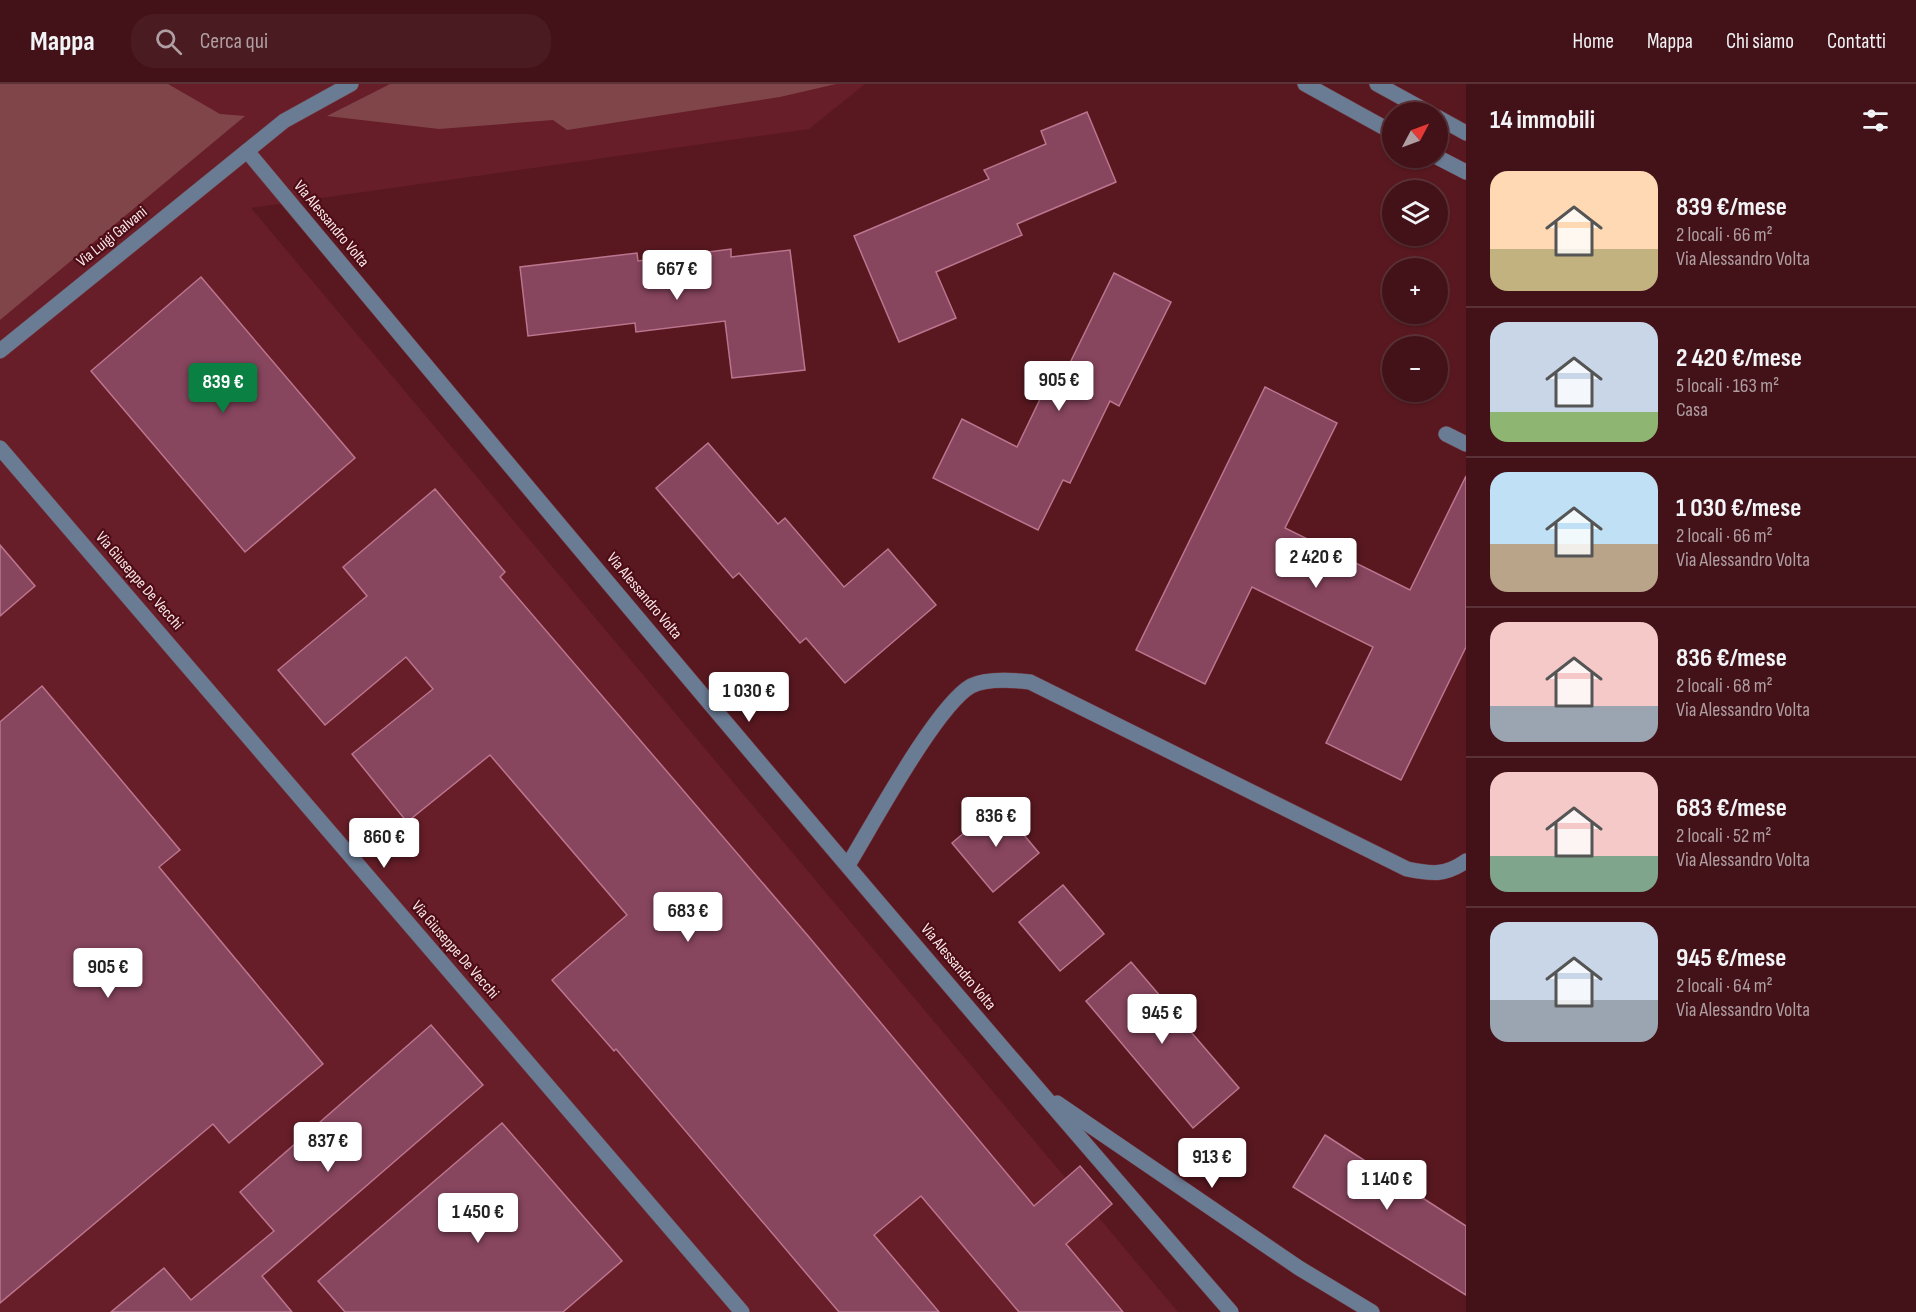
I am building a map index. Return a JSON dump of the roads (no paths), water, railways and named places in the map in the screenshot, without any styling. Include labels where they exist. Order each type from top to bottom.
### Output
[{"type":"street","name":"Via Luigi Galvani","points":[[0,351],[284,121],[351,84]]},
{"type":"street","points":[[1305,84],[1382,126]]},
{"type":"street","points":[[1377,84],[1410,102]]},
{"type":"street","points":[[1448,123],[1466,134]]},
{"type":"street","name":"Via Alessandro Volta","points":[[247,152],[1038,1090],[1232,1312]]},
{"type":"street","points":[[1448,163],[1466,172]]},
{"type":"street","points":[[1446,434],[1466,444]]},
{"type":"street","name":"Via Giuseppe De Vecchi","points":[[0,448],[742,1312]]},
{"type":"street","points":[[848,865],[947,707],[972,686],[1008,680],[1030,682],[1407,869],[1432,875],[1457,867],[1466,861]]},
{"type":"street","name":"Via Alessandro Volta","points":[[1038,1090],[1299,1268],[1372,1312]]}]
